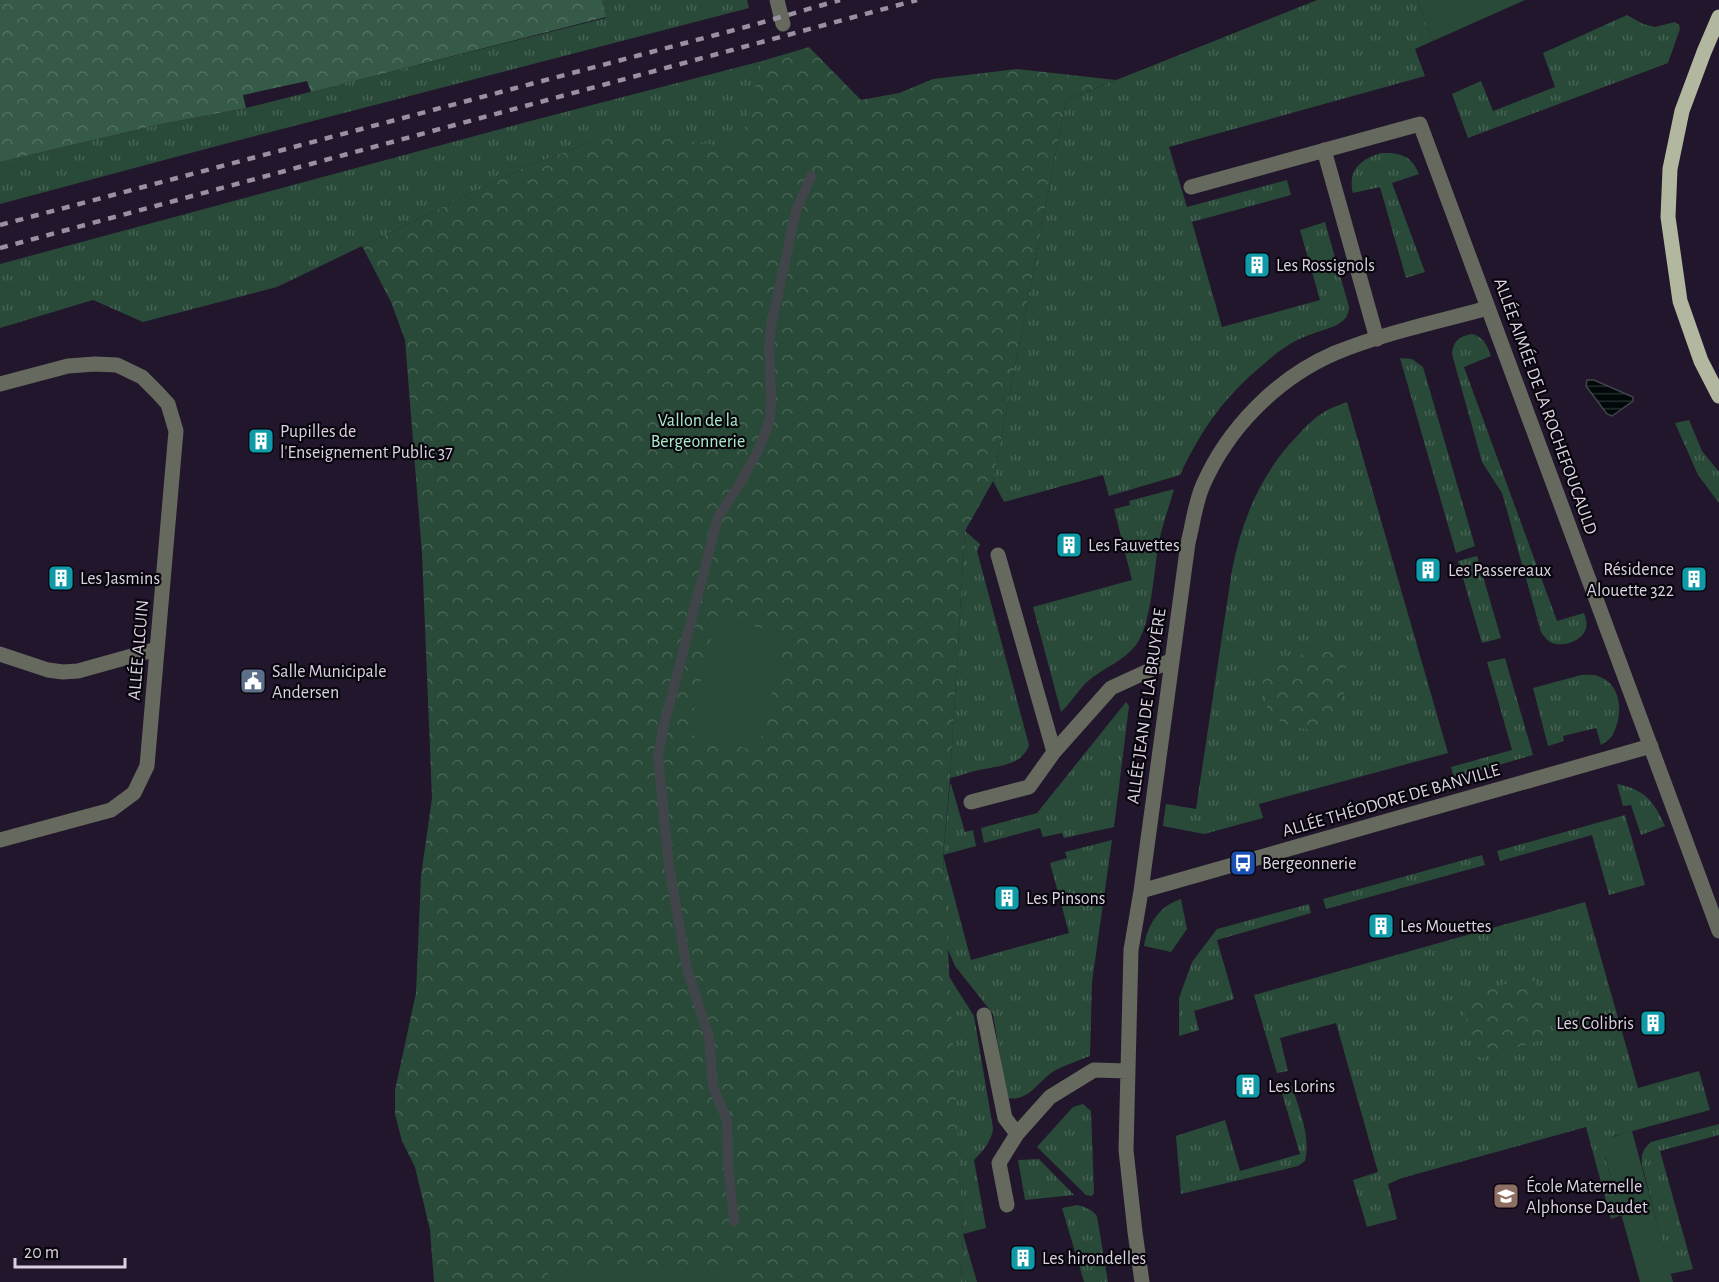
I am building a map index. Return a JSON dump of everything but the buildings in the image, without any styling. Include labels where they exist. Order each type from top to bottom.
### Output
[{"type":"main road","points":[[1719,17],[1682,111],[1670,169],[1668,217],[1680,301],[1701,361],[1719,396]]},
{"type":"street","points":[[777,0],[783,24]]},
{"type":"street","name":"ALLÉE AIMÉE DE LA ROCHEFOUCAULD","points":[[1191,187],[1420,124],[1719,931]]},
{"type":"street","points":[[1324,150],[1377,339]]},
{"type":"street","name":"ALLÉE JEAN DE LA BRUYÈRE","points":[[1142,1282],[1126,1150],[1131,950],[1188,543],[1202,487],[1217,456],[1249,414],[1294,376],[1334,354],[1377,339],[1488,308]]},
{"type":"street","name":"ALLÉE ALCUIN","points":[[0,384],[68,366],[117,365],[142,377],[168,404],[176,431],[147,766],[134,793],[111,810],[0,840]]},
{"type":"street","points":[[998,555],[1054,752]]},
{"type":"street","points":[[0,654],[48,670],[63,672],[78,671],[157,650]]},
{"type":"street","points":[[971,802],[1029,787],[1054,752],[1112,688],[1172,660]]},
{"type":"street","name":"ALLÉE THÉODORE DE BANVILLE","points":[[1141,891],[1651,746]]},
{"type":"street","points":[[984,1015],[1005,1118],[1017,1134]]},
{"type":"street","points":[[1007,1205],[999,1163],[1017,1134],[1050,1097],[1095,1070],[1128,1071]]},
{"type":"green space","points":[[0,0],[602,0],[606,17],[311,92],[307,81],[243,95],[246,108],[157,125],[0,162]]},
{"type":"green space","points":[[602,0],[747,0],[749,8],[0,204],[0,162],[157,125],[246,108],[606,18]]},
{"type":"green space","points":[[1317,0],[1417,0],[1433,41],[1415,49],[1425,76],[1169,147],[1187,207],[1287,180],[1291,195],[1192,222],[1222,327],[1320,300],[1300,230],[1325,222],[1349,307],[1345,318],[1336,325],[1290,344],[1251,375],[1226,401],[1206,428],[1180,475],[1109,496],[1103,475],[1004,502],[993,481],[1066,100]]},
{"type":"green space","points":[[1417,0],[1525,0],[1433,41]]},
{"type":"green space","points":[[1627,15],[1643,24],[1655,27],[1675,22],[1679,25],[1680,29],[1668,63],[1468,138],[1452,94],[1481,81],[1493,111],[1555,87],[1543,53]]},
{"type":"green space","name":"Vallon de la Bergeonnerie","points":[[809,47],[861,100],[899,93],[933,79],[1017,69],[1116,80],[1066,100],[993,481],[965,531],[943,855],[963,1234],[961,1282],[434,1282],[430,1230],[415,1167],[402,1141],[395,1114],[395,1090],[416,993],[421,876],[432,798],[422,554],[405,340],[391,302],[362,246],[528,166],[591,142],[642,133],[721,146],[741,142],[762,61]]},
{"type":"green space","points":[[762,61],[769,130],[762,174],[591,142],[528,166],[277,287],[143,322],[93,300],[0,328],[0,264]]},
{"type":"green space","points":[[1382,153],[1405,156],[1413,163],[1419,174],[1392,183],[1425,272],[1406,278],[1380,187],[1353,193],[1352,178],[1358,166],[1368,158]]},
{"type":"green space","points":[[1472,334],[1484,342],[1491,356],[1464,367],[1557,621],[1584,613],[1585,615],[1584,633],[1572,642],[1552,643],[1541,632],[1502,493],[1482,462],[1452,354],[1458,340]]},
{"type":"green space","points":[[1400,358],[1412,359],[1423,367],[1475,546],[1456,553]]},
{"type":"green space","points":[[1347,402],[1448,753],[1259,804],[1263,818],[1204,834],[1163,826],[1166,804],[1196,809],[1232,570],[1241,533],[1255,498],[1273,465],[1304,428],[1322,413]]},
{"type":"green space","points":[[1689,420],[1702,451],[1719,472],[1719,503],[1698,475],[1675,423]]},
{"type":"green space","points":[[1174,489],[1159,540],[1151,598],[1141,636],[1126,656],[1088,681],[1061,712],[1033,607],[1132,580],[1114,509],[1130,505],[1129,501]]},
{"type":"green space","points":[[965,531],[980,544],[977,551],[1029,745],[1021,757],[1008,764],[950,778]]},
{"type":"green space","points":[[1477,556],[1501,638],[1482,643],[1458,561]]},
{"type":"green space","points":[[716,617],[786,634],[758,751],[688,734]]},
{"type":"green space","points":[[1340,643],[1347,672],[1337,716],[1313,730],[1285,726],[1267,707],[1260,667]]},
{"type":"green space","points":[[1505,658],[1533,755],[1454,778],[1451,767],[1512,750],[1487,662]]},
{"type":"green space","points":[[1581,675],[1598,676],[1608,681],[1613,687],[1619,703],[1616,728],[1611,737],[1601,745],[1596,728],[1563,736],[1564,741],[1548,746],[1533,688]]},
{"type":"green space","points":[[1126,702],[1129,706],[1114,827],[1064,838],[1062,833],[1043,837],[1040,828],[984,843],[981,828],[1037,813]]},
{"type":"green space","points":[[951,784],[965,832],[973,830],[976,846],[943,855]]},
{"type":"green space","points":[[1617,784],[1634,789],[1647,798],[1657,810],[1665,826],[1641,835],[1631,805],[1623,806]]},
{"type":"green space","points":[[1625,815],[1645,885],[1609,895],[1592,835],[1500,861],[1497,851]]},
{"type":"green space","points":[[1112,840],[1092,982],[1090,1056],[1054,1071],[1021,1097],[1007,1098],[993,1014],[955,966],[947,947],[943,855],[971,960],[1069,933],[1050,863],[1067,858],[1065,852]]},
{"type":"green space","points":[[1482,855],[1485,865],[1326,909],[1323,899]]},
{"type":"green space","points":[[1181,899],[1187,929],[1171,952],[1144,946],[1148,930],[1156,917],[1166,906]]},
{"type":"green space","points":[[1585,902],[1638,1088],[1699,1071],[1710,1110],[1614,1136],[1605,1157],[1622,1215],[1611,1219],[1586,1127],[1402,1178],[1388,1184],[1397,1219],[1367,1227],[1353,1180],[1378,1172],[1336,1023],[1280,1038],[1288,1071],[1277,1073],[1254,995]]},
{"type":"green space","points":[[1309,904],[1311,913],[1217,940],[1234,999],[1194,1011],[1199,1030],[1179,1036],[1179,998],[1192,962],[1217,929]]},
{"type":"green space","points":[[948,975],[974,1016],[993,1128],[989,1141],[974,1160],[986,1228],[963,1234]]},
{"type":"green space","points":[[1534,976],[1552,1037],[1478,1059],[1460,997]]},
{"type":"green space","points":[[1292,1086],[1305,1133],[1305,1161],[1298,1166],[1181,1194],[1176,1136],[1225,1120],[1240,1171],[1300,1154],[1281,1090]]},
{"type":"green space","points":[[1083,1104],[1091,1111],[1094,1193],[1092,1196],[1086,1195],[1037,1147],[1073,1107]]},
{"type":"green space","points":[[1719,1124],[1719,1135],[1660,1151],[1693,1269],[1670,1274],[1642,1165],[1643,1152],[1651,1142]]},
{"type":"green space","points":[[1632,1131],[1673,1282],[1640,1282],[1605,1156],[1605,1149],[1612,1138]]},
{"type":"green space","points":[[1039,1159],[1074,1195],[1025,1200],[1018,1160]]},
{"type":"green space","points":[[1077,1205],[1097,1216],[1108,1282],[1084,1282],[1062,1208]]},
{"type":"green space","points":[[963,1234],[977,1282],[961,1282]]},
{"type":"green space","points":[[548,1265],[738,1268],[738,1282],[548,1282]]},
{"type":"shaded area","points":[[1587,380],[1594,380],[1633,397],[1633,401],[1612,416],[1607,414],[1586,386]]},
{"type":"waterway","points":[[734,1221],[728,1164],[727,1120],[713,1087],[709,1037],[687,969],[669,866],[658,757],[663,729],[718,517],[760,447],[770,419],[771,326],[796,211],[811,176]]},
{"type":"railway","points":[[0,225],[840,0]]},
{"type":"railway","points":[[0,248],[917,0]]},
{"type":"place","name":"Les Rossignols","points":[[1257,265]]},
{"type":"place","name":"Pupilles de l'Enseignement Public 37","points":[[261,441]]},
{"type":"place","name":"Les Fauvettes","points":[[1069,545]]},
{"type":"place","name":"Les Passereaux","points":[[1428,570]]},
{"type":"place","name":"Les Jasmins","points":[[61,578]]},
{"type":"place","name":"Résidence Alouette 322","points":[[1694,579]]},
{"type":"place","name":"Salle Municipale Andersen","points":[[253,681]]},
{"type":"place","name":"Bergeonnerie","points":[[1243,863]]},
{"type":"place","name":"Les Pinsons","points":[[1007,898]]},
{"type":"place","name":"Les Mouettes","points":[[1381,926]]},
{"type":"place","name":"Les Colibris","points":[[1653,1023]]},
{"type":"place","name":"Les Lorins","points":[[1248,1086]]},
{"type":"place","name":"École Maternelle Alphonse Daudet","points":[[1506,1196]]},
{"type":"place","name":"Les hirondelles","points":[[1023,1258]]}]
